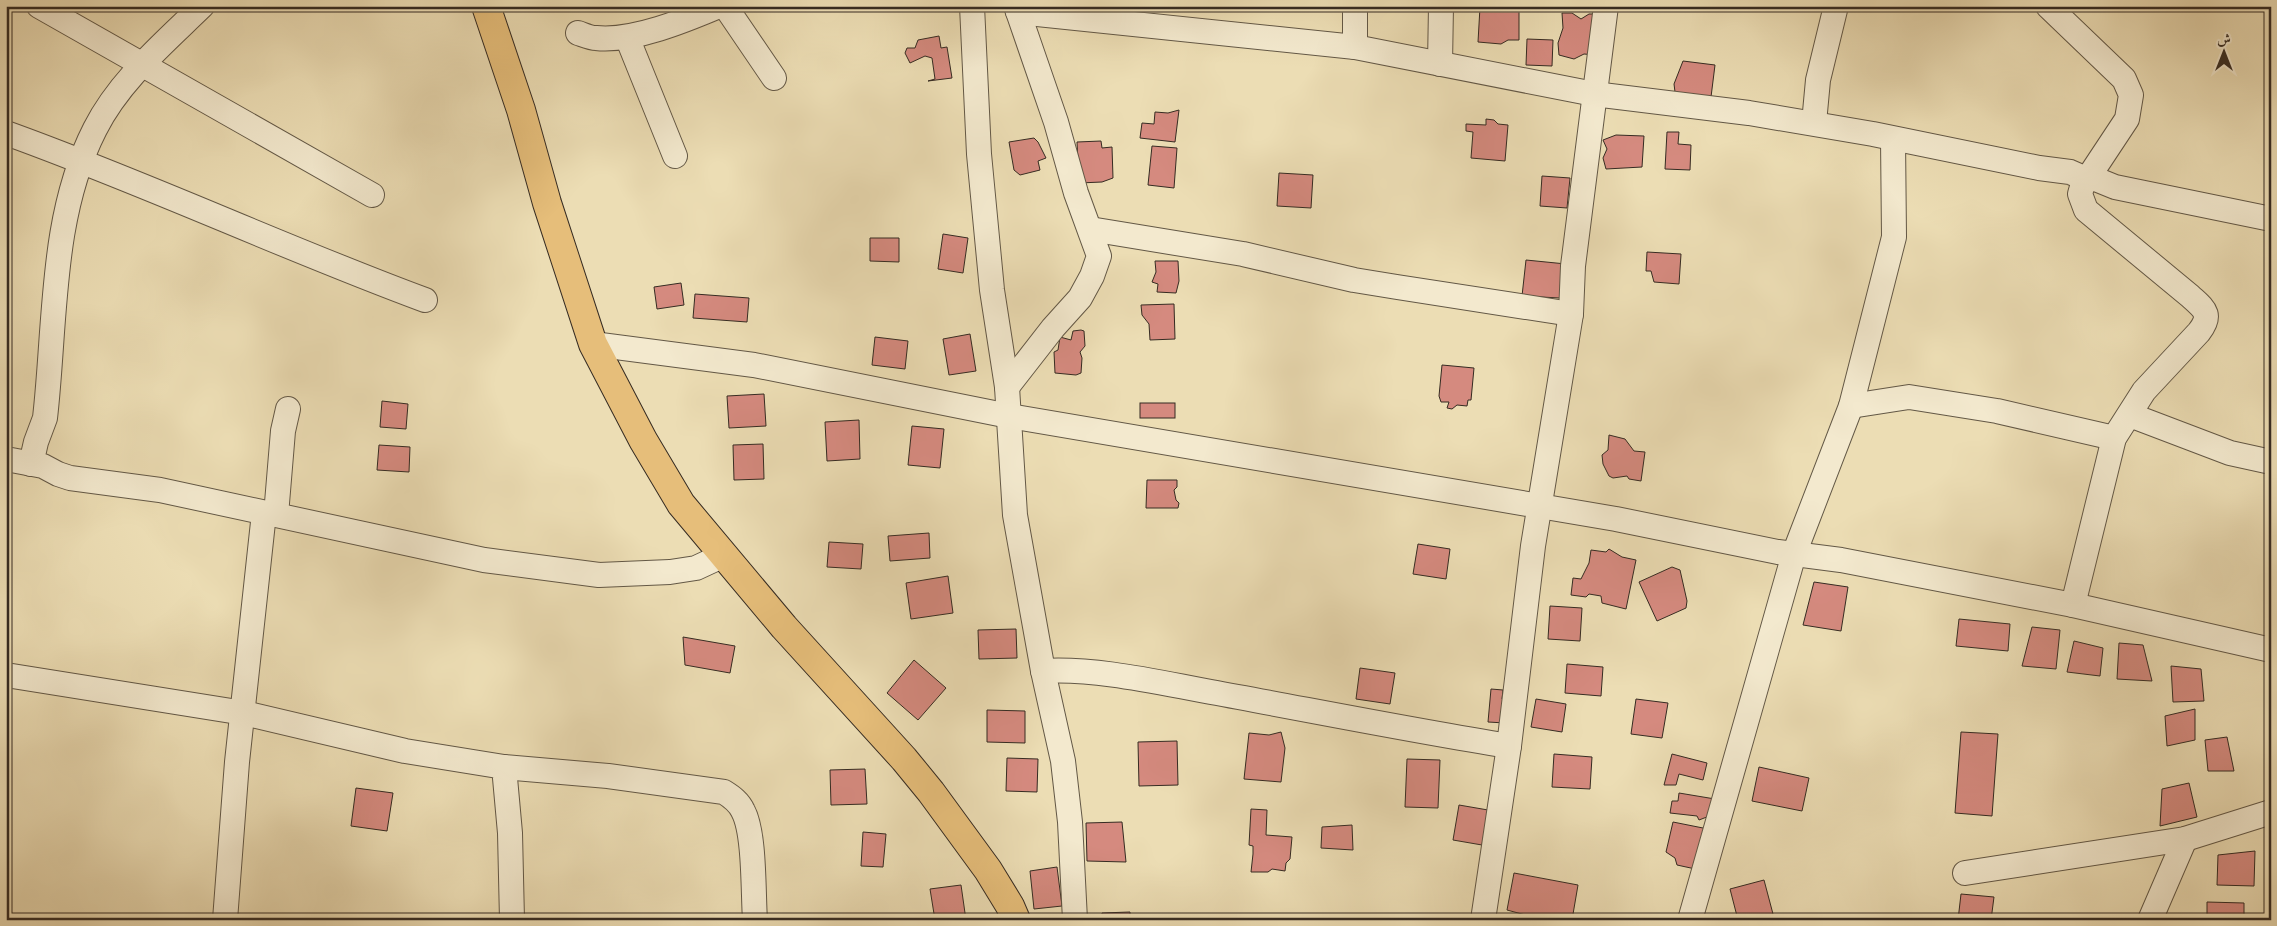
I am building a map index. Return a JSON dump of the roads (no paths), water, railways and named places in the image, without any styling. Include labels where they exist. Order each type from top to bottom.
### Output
[{"type":"main road","points":[[486,6],[521,110],[546,203],[593,344],[643,440],[681,504],[784,628],[892,745],[931,792],[988,870],[1016,920]]},
{"type":"street","points":[[39,6],[141,66],[372,195]]},
{"type":"street","points":[[31,464],[36,442],[45,418],[64,219],[81,162],[95,128],[141,66],[202,6]]},
{"type":"street","points":[[578,32],[594,38],[627,37],[687,19],[719,6]]},
{"type":"street","points":[[725,6],[774,78]]},
{"type":"street","points":[[972,6],[979,154],[992,290],[1007,386],[1015,515],[1043,671],[1064,770],[1070,822],[1074,920]]},
{"type":"street","points":[[1355,6],[1355,47]]},
{"type":"street","points":[[1440,64],[1441,6]]},
{"type":"street","points":[[1483,920],[1509,746],[1540,507],[1571,314],[1573,266],[1606,6]]},
{"type":"street","points":[[1814,123],[1818,80],[1836,6]]},
{"type":"street","points":[[2048,6],[2124,79],[2131,95],[2127,118],[2087,177],[2080,194],[2086,210],[2190,296],[2205,310],[2206,316],[2205,324],[2199,332],[2144,391],[2114,438],[2073,605]]},
{"type":"street","points":[[1007,386],[1053,328],[1080,298],[1092,276],[1099,256],[1078,200],[1056,122],[1017,9],[1355,47],[1594,94],[1814,123],[2039,168],[2070,172],[2115,187],[2271,219]]},
{"type":"street","points":[[627,37],[675,156]]},
{"type":"street","points":[[6,133],[346,271],[425,300]]},
{"type":"street","points":[[1690,920],[1794,554],[1851,406],[1894,237],[1893,139]]},
{"type":"street","points":[[1090,229],[1244,254],[1363,281],[1571,314]]},
{"type":"street","points":[[593,344],[754,365],[1009,416],[1540,507],[1794,554],[1841,560],[2073,605],[2271,650]]},
{"type":"street","points":[[1851,406],[1910,397],[1997,411],[2114,438]]},
{"type":"street","points":[[225,920],[232,816],[244,713],[270,514],[288,409]]},
{"type":"street","points":[[2130,415],[2230,453],[2271,462]]},
{"type":"street","points":[[6,459],[43,466],[70,478],[160,490],[446,553],[599,575],[670,572],[696,568],[724,555]]},
{"type":"street","points":[[1043,671],[1082,671],[1154,682],[1374,724],[1509,746]]},
{"type":"street","points":[[6,675],[244,713],[405,751],[504,767],[608,776],[724,792],[735,799],[743,811],[749,828],[755,920]]},
{"type":"street","points":[[504,767],[510,833],[512,920]]},
{"type":"street","points":[[1964,873],[2185,840],[2271,812]]},
{"type":"street","points":[[2150,920],[2185,840]]}]
